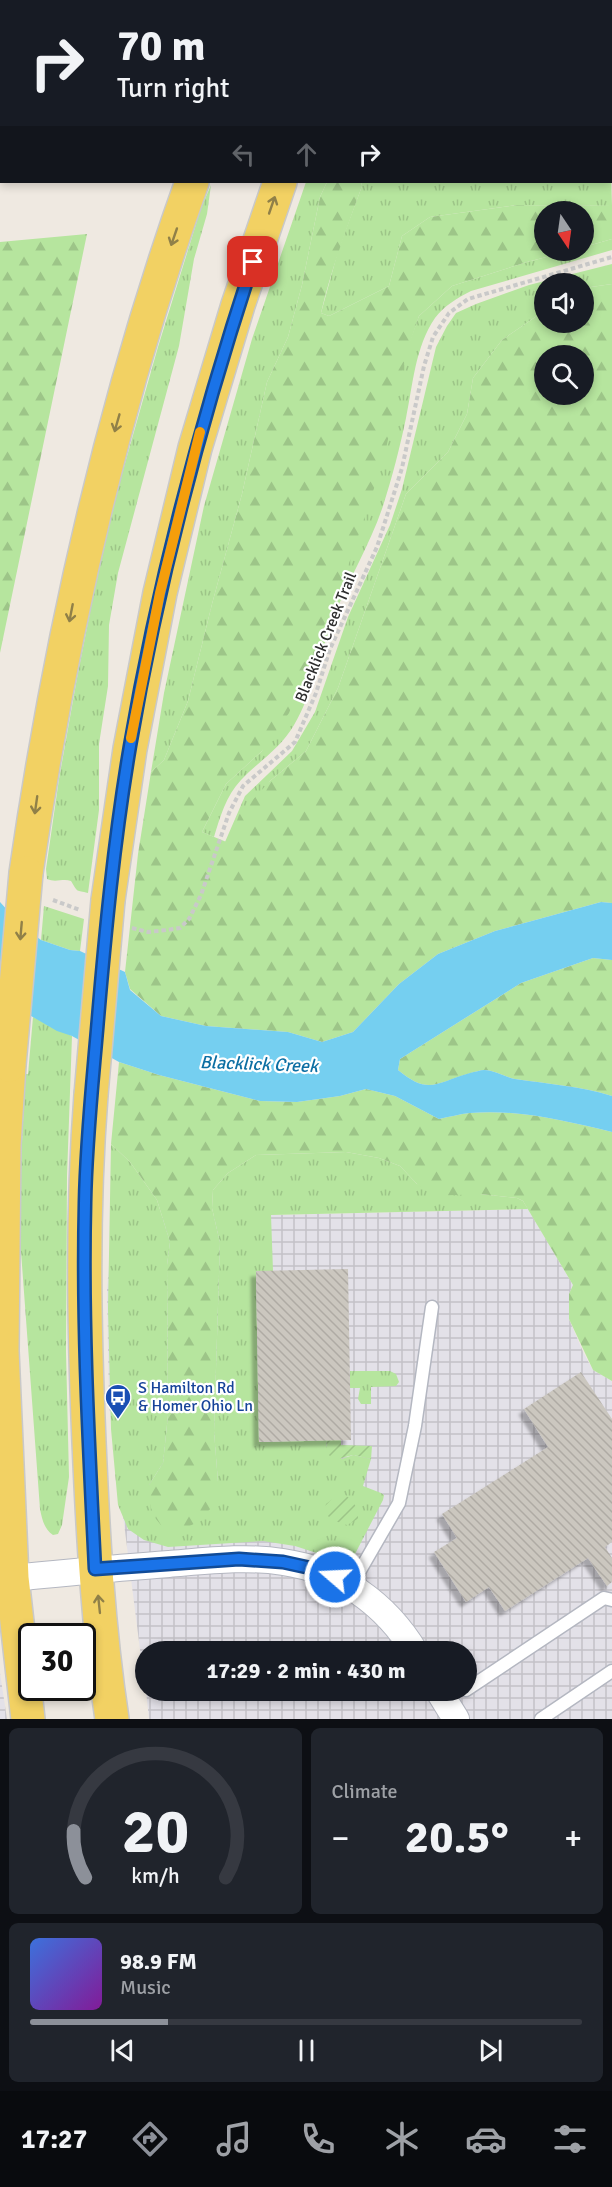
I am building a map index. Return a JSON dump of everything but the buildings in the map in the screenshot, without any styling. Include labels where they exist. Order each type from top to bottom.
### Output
[{"type":"main road","points":[[28,1719],[6,1578],[2,1352],[3,1191],[9,1065],[35,885],[52,710],[81,566],[111,446],[151,304],[192,183]]},
{"type":"main road","points":[[112,1719],[95,1569],[84,1339],[85,1202],[97,906],[160,593],[195,448],[238,305],[280,183]]},
{"type":"street","points":[[6,1578],[239,1559],[283,1562],[315,1569],[351,1586],[384,1611],[407,1641]]},
{"type":"lane","points":[[351,1586],[399,1503],[415,1426],[432,1307]]},
{"type":"lane","points":[[477,1684],[604,1598],[612,1600]]},
{"type":"lane","points":[[541,1719],[612,1671]]},
{"type":"path","name":"Blacklick Creek Trail","points":[[130,927],[148,932],[167,930],[180,928],[189,919],[201,895],[229,813],[243,786],[295,742],[316,693],[330,649],[377,547],[402,468],[427,356],[433,337],[449,313],[468,299],[612,257]]},
{"type":"path","points":[[35,885],[97,906]]},
{"type":"shaded area","points":[[528,1209],[573,1285],[569,1294],[569,1319],[584,1354],[593,1370],[612,1381],[612,1719],[149,1719],[147,1701],[477,1701],[477,1641],[139,1641],[109,1405],[107,1289],[113,1219]]},
{"type":"shaded area","points":[[0,1673],[7,1719],[0,1719]]},
{"type":"green space","points":[[306,183],[327,183],[320,197],[302,285],[288,337],[267,382],[242,494],[188,701],[164,760],[151,772],[164,693],[204,506],[252,339]]},
{"type":"green space","points":[[327,183],[361,183],[362,186],[325,297],[321,313],[329,316],[389,286],[402,236],[430,217],[517,205],[534,205],[534,260],[452,286],[419,316],[406,355],[384,458],[351,558],[289,713],[262,751],[226,784],[202,832],[229,843],[239,815],[270,781],[306,751],[338,688],[406,494],[448,452],[467,414],[473,378],[502,340],[534,318],[534,333],[594,333],[594,287],[612,284],[612,903],[601,902],[495,931],[438,954],[399,984],[353,1032],[322,1042],[288,1032],[206,1026],[161,1016],[130,989],[125,972],[138,854],[151,772],[164,760],[188,701],[242,494],[267,382],[288,337],[302,285],[320,197]]},
{"type":"green space","points":[[361,183],[611,183],[612,206],[594,206],[594,201],[534,201],[534,205],[517,205],[430,217],[402,236],[389,286],[329,316],[321,313],[338,251]]},
{"type":"green space","points":[[211,185],[207,214],[194,259],[179,346],[118,573],[109,625],[108,686],[99,744],[99,810],[88,893],[75,888],[71,881],[47,879],[46,869],[59,779],[93,597],[116,495],[158,347],[201,208]]},
{"type":"green space","points":[[594,206],[612,206],[612,239],[594,244]]},
{"type":"green space","points":[[87,234],[0,653],[0,242]]},
{"type":"green space","points":[[612,239],[612,250],[594,255],[594,244]]},
{"type":"green space","points":[[574,261],[471,291],[442,310],[428,329],[419,354],[401,440],[383,506],[333,619],[301,713],[282,741],[248,773],[231,793],[214,837],[202,832],[226,784],[262,751],[419,316],[452,286],[527,262]]},
{"type":"green space","points":[[612,264],[612,284],[594,287],[594,273],[576,273]]},
{"type":"green space","points":[[534,284],[534,318],[502,340],[473,378],[467,414],[448,452],[406,494],[338,688],[306,751],[270,781],[229,844],[225,842],[245,796],[292,751],[315,712],[348,617],[390,525],[402,489],[436,347],[447,326],[456,313]]},
{"type":"green space","points":[[44,906],[84,919],[80,951],[41,940]]},
{"type":"green space","points":[[593,958],[612,960],[612,1096],[515,1079],[484,1070],[441,1083],[426,1085],[418,1083],[398,1070],[400,1059],[521,983]]},
{"type":"green space","points":[[33,1017],[72,1036],[67,1176],[66,1352],[69,1477],[62,1525],[58,1534],[53,1535],[45,1527],[40,1509],[20,1238],[20,1181],[25,1082],[26,1074],[28,1074]]},
{"type":"green space","points":[[119,1062],[159,1075],[260,1101],[297,1102],[340,1096],[366,1089],[395,1096],[439,1119],[470,1113],[524,1114],[612,1132],[612,1381],[593,1370],[569,1319],[569,1294],[573,1285],[523,1201],[517,1198],[480,1194],[435,1196],[417,1184],[400,1166],[379,1158],[346,1152],[256,1155],[228,1173],[213,1190],[212,1208],[220,1243],[214,1431],[218,1482],[212,1507],[198,1522],[179,1531],[165,1530],[151,1508],[149,1485],[163,1463],[168,1415],[167,1265],[170,1242],[157,1200],[130,1162],[111,1144]]},
{"type":"green space","points":[[111,1144],[130,1162],[157,1200],[170,1242],[167,1265],[168,1415],[163,1463],[149,1485],[218,1482],[214,1431],[220,1243],[212,1208],[213,1190],[228,1173],[256,1155],[346,1152],[379,1158],[400,1166],[417,1184],[517,1198],[523,1201],[528,1209],[271,1215],[273,1271],[256,1271],[259,1442],[326,1440],[326,1446],[342,1459],[353,1455],[371,1459],[363,1486],[384,1495],[355,1554],[346,1558],[329,1557],[295,1546],[263,1541],[168,1547],[144,1540],[128,1529],[118,1505],[111,1429],[108,1309]]},
{"type":"green space","points":[[350,1371],[390,1371],[396,1374],[399,1382],[396,1386],[371,1387],[371,1404],[361,1404],[358,1399],[360,1388],[350,1388]]},
{"type":"green space","points":[[326,1440],[341,1440],[341,1445],[372,1446],[371,1459],[353,1455],[334,1460],[327,1453]]},
{"type":"green space","points":[[341,1493],[351,1500],[357,1511],[358,1519],[347,1525],[332,1520],[324,1512],[326,1504]]},
{"type":"water","name":"Blacklick Creek","points":[[0,902],[19,923],[41,940],[80,951],[125,972],[130,990],[161,1016],[206,1026],[288,1032],[322,1042],[353,1032],[399,984],[438,954],[495,931],[601,902],[612,903],[612,960],[593,958],[521,983],[400,1059],[398,1070],[418,1083],[426,1085],[441,1083],[484,1070],[515,1079],[612,1096],[612,1132],[524,1114],[470,1113],[439,1119],[395,1096],[366,1089],[340,1096],[297,1102],[260,1101],[159,1075],[119,1062],[72,1036],[57,1031],[0,998]]},
{"type":"slow traffic","points":[[131,738],[160,593],[200,432]]},
{"type":"place","name":"S Hamilton Rd & Homer Ohio Ln","points":[[118,1420]]},
{"type":"route","points":[[253,262],[195,448],[160,593],[130,749],[108,900],[87,1146],[85,1202],[84,1339],[95,1569],[239,1559],[283,1562],[315,1569],[335,1577]]}]
